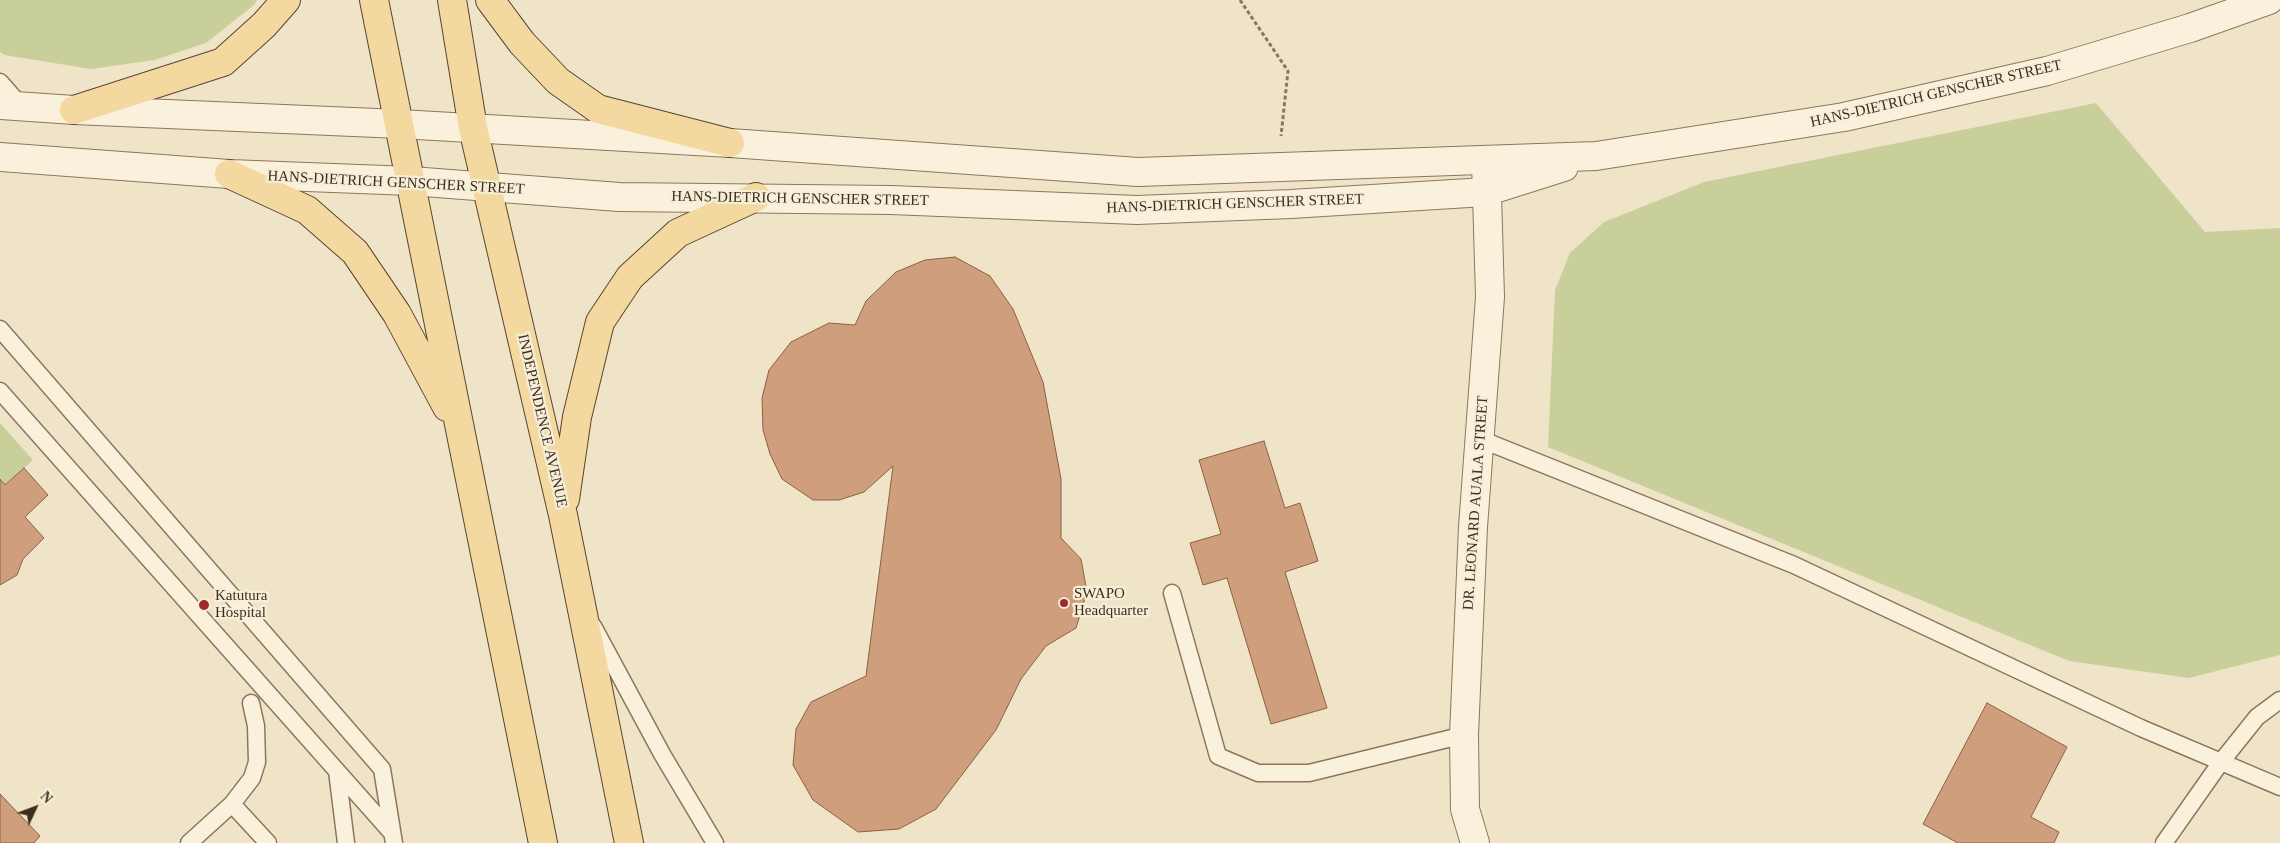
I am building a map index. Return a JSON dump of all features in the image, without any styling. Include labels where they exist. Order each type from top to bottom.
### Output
[{"type":"main road","points":[[74,110],[223,62],[264,25],[286,0]]},
{"type":"main road","points":[[374,0],[543,843]]},
{"type":"main road","name":"INDEPENDENCE AVENUE","points":[[452,0],[473,128],[563,515],[629,843]]},
{"type":"main road","points":[[490,0],[522,43],[558,81],[598,108],[730,143]]},
{"type":"main road","points":[[229,174],[307,210],[355,252],[397,314],[459,430]]},
{"type":"main road","points":[[563,515],[577,417],[600,322],[630,278],[678,232],[756,197]]},
{"type":"street","name":"HANS-DIETRICH GENSCHER STREET","points":[[11,106],[400,124],[730,143],[1138,172],[1486,162],[1596,156],[1844,117],[2028,75],[2190,28],[2269,0]]},
{"type":"street","name":"HANS-DIETRICH GENSCHER STREET","points":[[0,159],[28,159],[229,174],[411,182],[620,197],[756,197],[1137,210],[1291,204],[1485,192],[1596,156]]},
{"type":"street","name":"DR. LEONARD AUALA STREET","points":[[1475,843],[1465,809],[1464,735],[1473,527],[1490,297],[1485,192],[1486,162]]},
{"type":"lane","points":[[0,82],[11,106]]},
{"type":"lane","points":[[0,329],[382,769],[393,838]]},
{"type":"lane","points":[[0,391],[337,771],[393,838]]},
{"type":"lane","points":[[1480,439],[1794,565],[2141,728],[2280,787]]},
{"type":"lane","points":[[1172,593],[1218,756],[1258,773],[1309,774],[1464,735]]},
{"type":"lane","points":[[582,607],[662,754],[715,843]]},
{"type":"lane","points":[[2164,843],[2221,762],[2257,717],[2280,700]]},
{"type":"lane","points":[[189,843],[232,804],[252,778],[257,762],[256,726],[251,703]]},
{"type":"lane","points":[[337,771],[346,843]]},
{"type":"lane","points":[[232,804],[268,843]]},
{"type":"path","points":[[1240,0],[1288,71],[1277,169]]},
{"type":"green space","points":[[0,0],[257,0],[254,5],[206,43],[155,60],[91,69],[4,55],[0,52]]},
{"type":"green space","points":[[2096,103],[2205,232],[2280,228],[2280,655],[2189,678],[2069,661],[1548,447],[1555,290],[1570,253],[1604,222],[1704,182]]},
{"type":"green space","points":[[0,423],[33,460],[5,485],[0,479]]},
{"type":"building","points":[[955,257],[990,276],[1013,309],[1043,382],[1061,479],[1061,538],[1081,559],[1087,592],[1076,628],[1046,646],[1021,679],[996,730],[936,809],[899,829],[858,832],[813,800],[793,765],[796,729],[811,702],[866,676],[893,466],[864,492],[839,500],[813,500],[782,479],[770,454],[763,430],[762,398],[769,370],[791,342],[829,323],[855,325],[866,301],[896,272],[925,260]]},
{"type":"building","points":[[1264,441],[1285,508],[1300,503],[1318,561],[1285,572],[1327,708],[1271,724],[1227,578],[1203,585],[1190,543],[1221,534],[1199,460]]},
{"type":"building","points":[[24,468],[48,495],[25,517],[44,538],[23,559],[17,575],[0,585],[0,479],[5,485]]},
{"type":"building","points":[[1987,703],[2067,747],[2031,817],[2059,832],[2054,843],[1958,843],[1923,824]]},
{"type":"building","points":[[0,794],[40,836],[34,843],[0,843]]},
{"type":"place","name":"SWAPO Headquarter","points":[[1064,603]]},
{"type":"place","name":"Katutura Hospital","points":[[204,605]]}]
